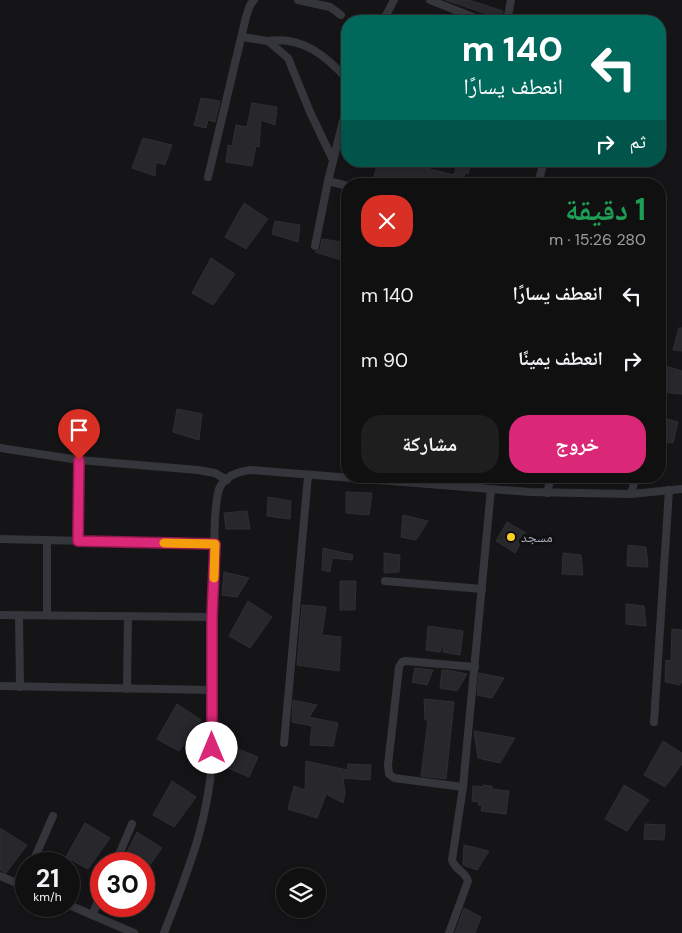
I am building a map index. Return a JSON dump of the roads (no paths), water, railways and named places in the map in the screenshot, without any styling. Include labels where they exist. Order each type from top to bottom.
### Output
[{"type":"street","points":[[208,177],[250,5],[254,0]]},
{"type":"street","points":[[298,0],[330,7],[341,14]]},
{"type":"street","points":[[386,15],[394,0]]},
{"type":"street","points":[[430,0],[469,15]]},
{"type":"street","points":[[508,15],[511,0]]},
{"type":"street","points":[[242,37],[306,45],[327,57],[341,72]]},
{"type":"street","points":[[268,41],[288,58],[310,112],[333,160]]},
{"type":"street","points":[[315,246],[341,128]]},
{"type":"street","points":[[328,181],[341,184]]},
{"type":"street","points":[[0,448],[79,460],[198,470],[215,473],[226,480]]},
{"type":"street","points":[[78,541],[79,460]]},
{"type":"street","points":[[164,933],[196,851],[205,815],[212,748],[212,617],[218,492],[226,480],[236,472],[250,470],[341,478]]},
{"type":"street","points":[[284,743],[308,476]]},
{"type":"street","points":[[407,483],[547,492],[631,494],[682,489]]},
{"type":"street","points":[[478,488],[479,483]]},
{"type":"street","points":[[547,492],[549,483]]},
{"type":"street","points":[[631,494],[634,483]]},
{"type":"street","points":[[449,933],[468,881],[464,871],[454,864],[452,860],[463,787],[491,489]]},
{"type":"street","points":[[654,722],[669,490]]},
{"type":"street","points":[[0,539],[215,544]]},
{"type":"street","points":[[47,540],[47,615]]},
{"type":"street","points":[[385,581],[482,589]]},
{"type":"street","points":[[0,615],[212,617]]},
{"type":"street","points":[[19,615],[20,687]]},
{"type":"street","points":[[127,689],[128,616]]},
{"type":"street","points":[[463,787],[394,778],[389,774],[388,765],[399,667],[402,662],[475,667]]},
{"type":"street","points":[[0,686],[213,690]]},
{"type":"street","points":[[37,852],[53,816]]},
{"type":"street","points":[[120,852],[132,824]]},
{"type":"street","points":[[0,876],[15,881]]},
{"type":"street","points":[[97,917],[134,933]]},
{"type":"place","name":"مسجد","points":[[511,537]]}]
